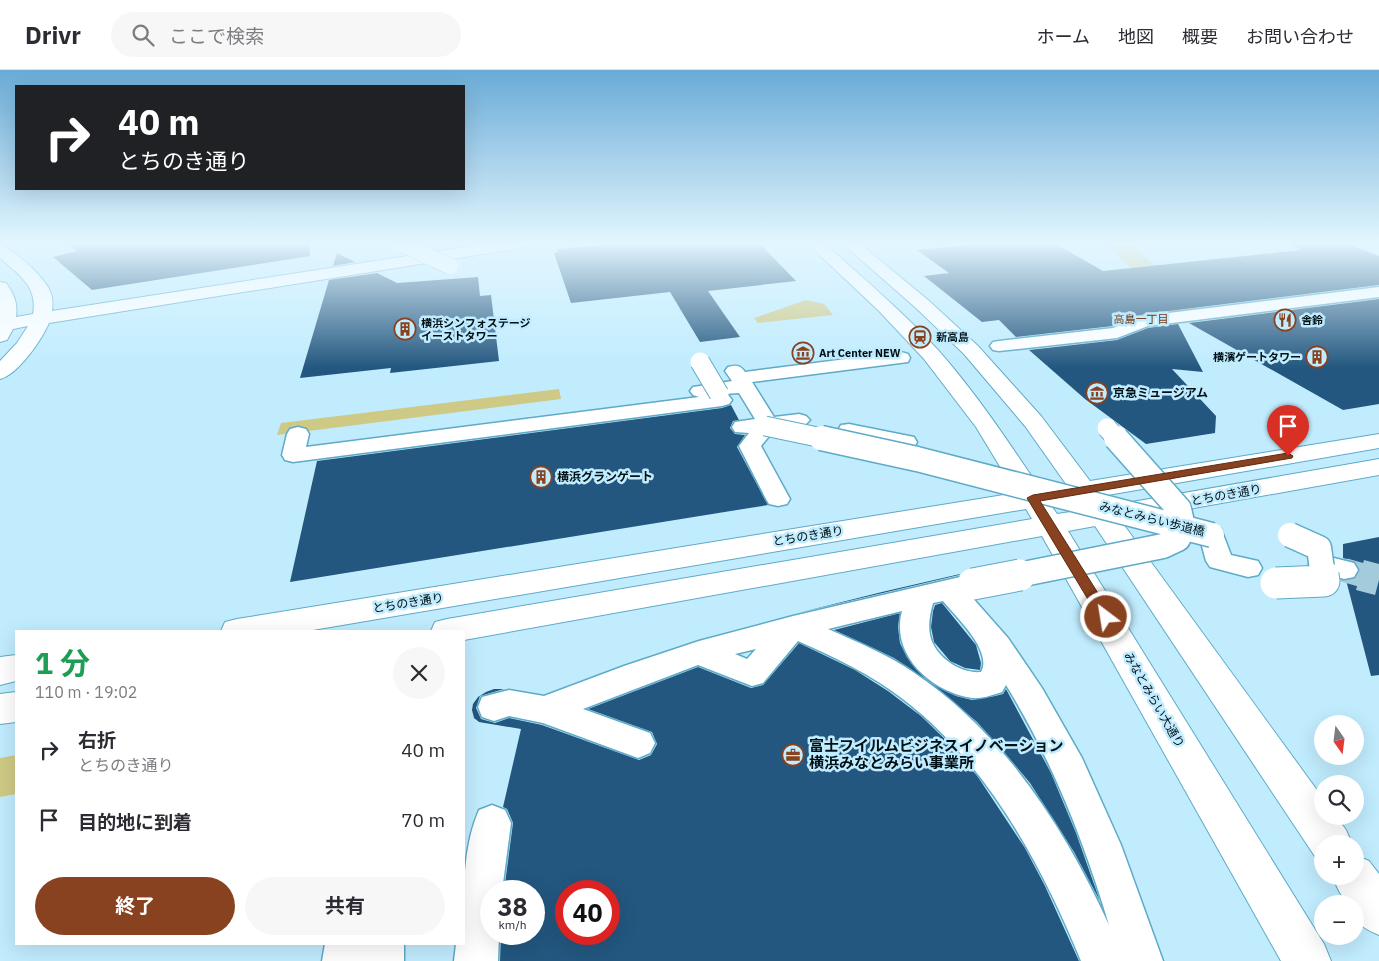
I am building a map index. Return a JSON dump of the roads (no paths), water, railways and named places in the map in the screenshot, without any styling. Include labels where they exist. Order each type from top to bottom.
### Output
[{"type":"street","points":[[0,374],[34,335],[42,313],[42,292],[36,285]]},
{"type":"street","points":[[0,287],[8,298],[3,322],[42,313],[213,285]]},
{"type":"street","points":[[42,313],[236,285]]},
{"type":"street","name":"みなとみらい大通り","points":[[860,285],[885,307],[952,380],[986,425],[1042,512],[1308,961]]},
{"type":"street","points":[[899,285],[971,350],[995,375],[1032,421],[1094,504],[1326,835]]},
{"type":"street","points":[[999,346],[1117,333],[1144,321],[1379,292]]},
{"type":"street","points":[[345,437],[740,378],[901,358]]},
{"type":"street","points":[[740,378],[768,424]]},
{"type":"street","points":[[304,443],[711,382],[739,429],[799,420]]},
{"type":"street","points":[[768,424],[750,446],[778,500]]},
{"type":"street","name":"みなとみらい歩道橋","points":[[739,429],[765,426],[908,458],[1212,534],[1219,560],[1248,568]]},
{"type":"street","points":[[849,430],[882,434],[906,442],[908,458]]},
{"type":"street","points":[[545,710],[635,675],[699,653],[752,674],[793,627],[960,597],[1175,542],[1181,537],[1183,516],[1118,434]]},
{"type":"street","points":[[452,630],[1042,512],[1094,504],[1379,441]]},
{"type":"street","name":"とちのき通り","points":[[1094,504],[1379,467]]},
{"type":"street","name":"とちのき通り","points":[[244,630],[1042,512]]},
{"type":"street","points":[[1276,583],[1324,581],[1332,567],[1319,548],[1290,535]]},
{"type":"street","points":[[960,597],[997,646],[1035,705],[1068,764],[1120,891],[1141,961]]},
{"type":"street","points":[[960,597],[916,612],[914,624],[915,637],[921,652],[934,666],[952,678],[973,686],[990,682],[998,668],[997,646]]},
{"type":"street","points":[[793,627],[874,664],[903,681],[930,702],[962,733],[1007,786],[1040,836],[1074,895],[1104,961]]},
{"type":"street","points":[[0,671],[15,668]]},
{"type":"street","points":[[494,707],[509,703],[545,710],[638,744]]},
{"type":"street","points":[[0,709],[15,706]]},
{"type":"street","points":[[476,961],[480,904],[492,823]]},
{"type":"street","points":[[1360,885],[1379,912]]},
{"type":"street","points":[[344,961],[346,945]]},
{"type":"street","points":[[382,961],[383,945]]},
{"type":"tunnel","points":[[1344,570],[1365,576]]},
{"type":"tunnel","points":[[1360,575],[1379,580]]},
{"type":"place","name":"舎鈴","points":[[1285,320]]},
{"type":"place","name":"横浜シンフォステージ イーストタワー","points":[[405,329]]},
{"type":"place","name":"新高島","points":[[920,337]]},
{"type":"place","name":"Art Center NEW","points":[[803,353]]},
{"type":"place","name":"横濱ゲートタワー","points":[[1317,357]]},
{"type":"place","name":"京急ミュージアム","points":[[1097,393]]},
{"type":"place","name":"横浜グランゲート","points":[[541,477]]},
{"type":"place","name":"富士フイルムビジネスイノベーション 横浜みなとみらい事業所","points":[[793,755]]},
{"type":"district","name":"高島一丁目","points":[[1141,319]]}]
